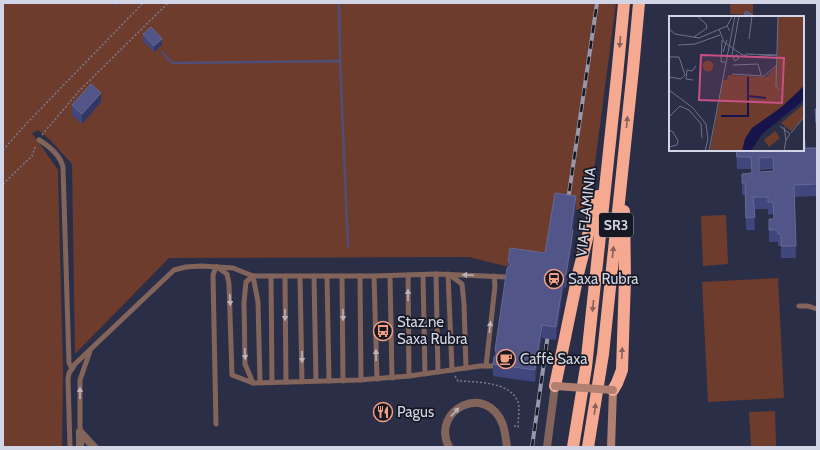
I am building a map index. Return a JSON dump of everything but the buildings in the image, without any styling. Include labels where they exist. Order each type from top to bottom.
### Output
[{"type":"highway","name":"VIA FLAMINIA","points":[[573,447],[586,367],[624,3]]},
{"type":"highway","name":"VIA FLAMINIA","points":[[588,447],[603,354],[638,3]]},
{"type":"highway","points":[[555,386],[579,270],[608,156]]},
{"type":"highway","points":[[613,390],[620,376],[622,358],[625,278],[625,219],[622,170]]},
{"type":"street","points":[[547,447],[555,386],[613,390],[611,447]]},
{"type":"street","points":[[449,447],[445,437],[445,428],[448,419],[462,405],[477,402],[488,406],[497,415],[503,425],[508,447]]},
{"type":"street","points":[[80,432],[80,447]]},
{"type":"street","points":[[80,432],[94,447]]},
{"type":"lane","points":[[39,140],[60,159],[63,167],[69,363],[72,369]]},
{"type":"lane","points":[[70,447],[68,379],[72,369],[174,270],[186,267],[233,268],[253,276],[390,276],[448,274],[507,277]]},
{"type":"lane","points":[[216,267],[227,274],[229,284],[232,375],[252,383],[343,381],[392,378],[466,368],[494,366]]},
{"type":"lane","points":[[216,267],[213,276],[216,424]]},
{"type":"lane","points":[[423,274],[425,374]]},
{"type":"lane","points":[[436,274],[438,372]]},
{"type":"lane","points":[[448,274],[462,284],[466,368]]},
{"type":"lane","points":[[448,274],[452,370]]},
{"type":"lane","points":[[408,275],[409,376]]},
{"type":"lane","points":[[253,276],[258,302],[260,382]]},
{"type":"lane","points":[[252,383],[246,364],[244,302],[246,282],[253,276]]},
{"type":"lane","points":[[270,276],[272,382]]},
{"type":"lane","points":[[285,276],[286,382]]},
{"type":"lane","points":[[300,276],[302,382]]},
{"type":"lane","points":[[314,276],[316,381]]},
{"type":"lane","points":[[327,276],[329,381]]},
{"type":"lane","points":[[342,276],[343,381]]},
{"type":"lane","points":[[360,276],[361,380]]},
{"type":"lane","points":[[374,276],[377,379]]},
{"type":"lane","points":[[390,276],[392,378]]},
{"type":"lane","points":[[486,366],[495,286],[494,276]]},
{"type":"lane","points":[[799,306],[808,306],[817,309]]},
{"type":"lane","points":[[80,432],[80,380],[90,350]]},
{"type":"path","points":[[3,150],[54,94],[143,3]]},
{"type":"path","points":[[3,184],[32,156],[39,140],[79,91],[168,3]]},
{"type":"path","points":[[452,370],[458,381],[485,383],[498,386],[506,389],[515,396],[519,409],[518,427],[514,426]]},
{"type":"shaded area","points":[[3,3],[616,3],[591,194],[587,211],[555,206],[545,265],[509,267],[469,257],[169,258],[75,354],[72,164],[50,140],[38,130],[32,133],[58,170],[63,372],[62,447],[3,447]]},
{"type":"shaded area","points":[[730,3],[753,3],[753,15],[730,14]]},
{"type":"shaded area","points":[[726,215],[728,264],[703,266],[701,216]]},
{"type":"shaded area","points":[[778,278],[784,398],[708,402],[702,282]]},
{"type":"shaded area","points":[[775,411],[776,447],[751,447],[749,412]]},
{"type":"waterway","points":[[339,3],[340,60]]},
{"type":"waterway","points":[[162,52],[172,63],[340,61],[348,246]]},
{"type":"railway","points":[[567,207],[597,3]]},
{"type":"railway","points":[[532,447],[549,327]]},
{"type":"place","name":"Saxa Rubra","points":[[554,279]]},
{"type":"place","name":"Staz.ne Saxa Rubra","points":[[383,331]]},
{"type":"place","name":"Caffè Saxa","points":[[506,359]]},
{"type":"place","name":"Pagus","points":[[383,412]]}]
